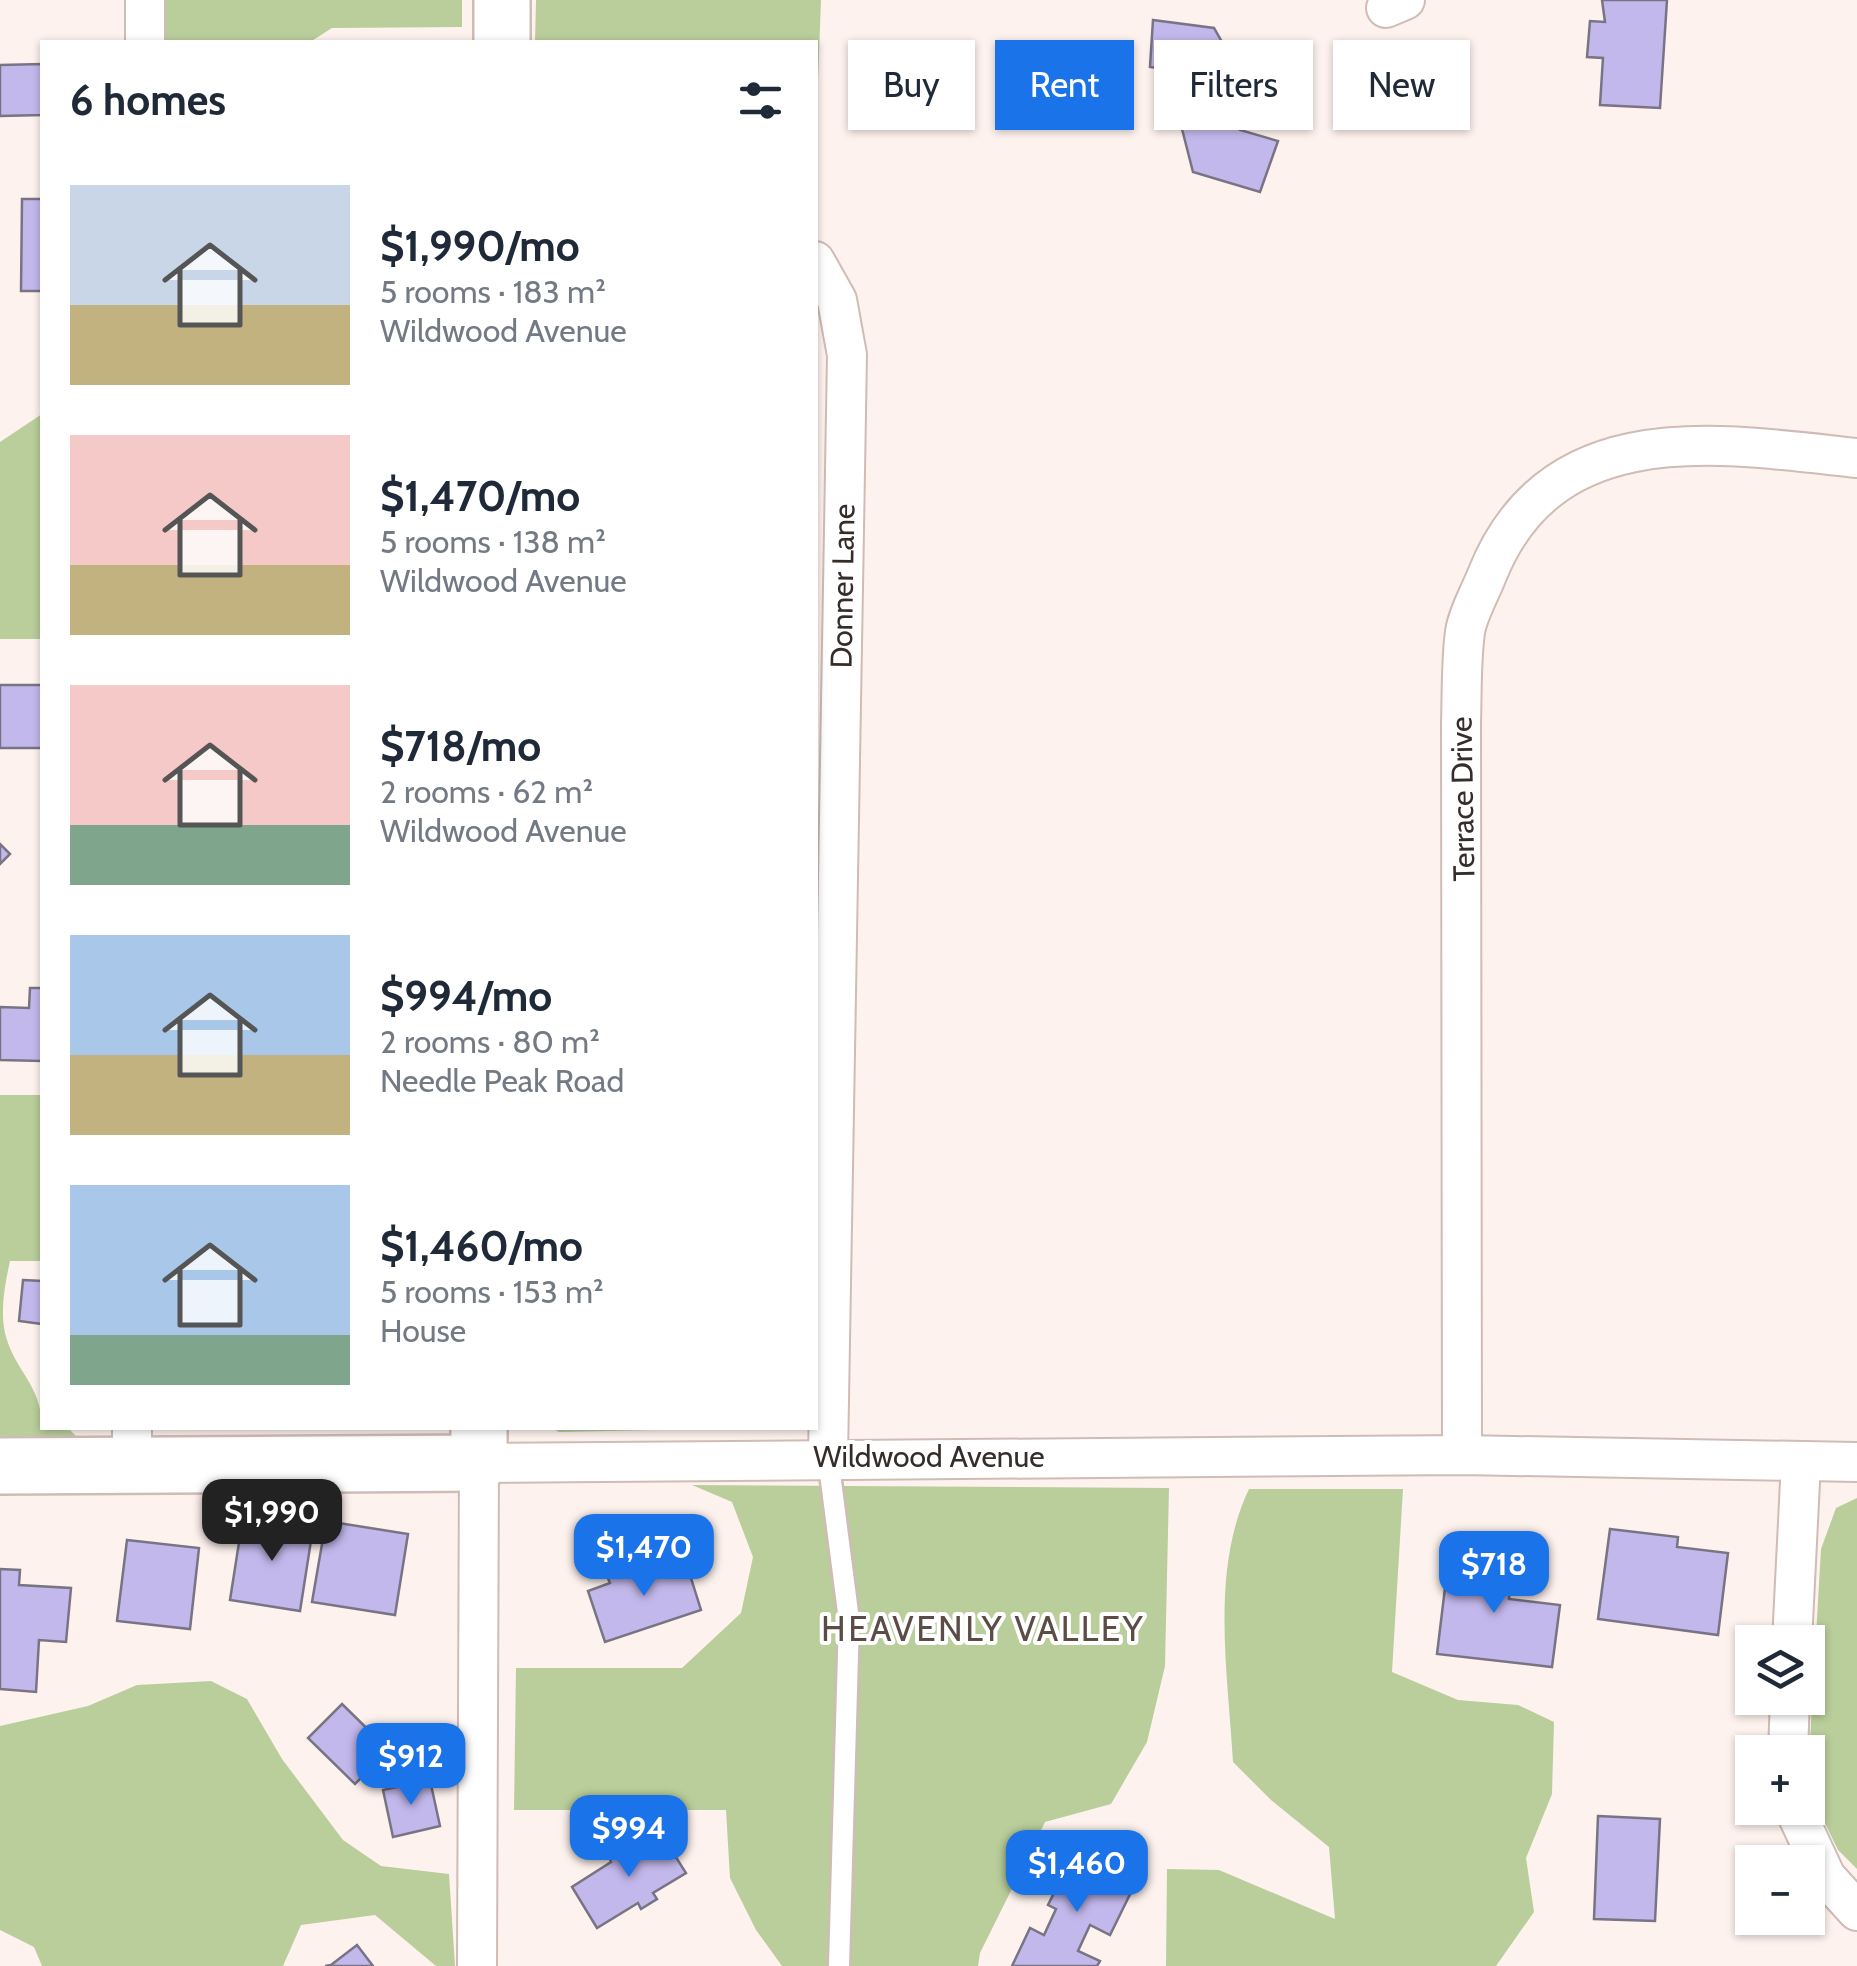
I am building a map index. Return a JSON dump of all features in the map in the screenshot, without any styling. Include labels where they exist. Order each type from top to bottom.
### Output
[{"type":"street","points":[[144,40],[145,0]]},
{"type":"street","points":[[502,0],[502,40]]},
{"type":"street","name":"Donner Lane","points":[[818,267],[836,300],[847,354],[828,1458]]},
{"type":"street","name":"Terrace Drive","points":[[1462,1455],[1461,723],[1466,628],[1502,536],[1556,481],[1616,453],[1675,444],[1857,458]]},
{"type":"street","points":[[348,1462],[397,1430]]},
{"type":"street","points":[[477,1966],[479,1445]]},
{"type":"street","name":"Wildwood Avenue","points":[[0,1466],[132,1447],[348,1462],[479,1445],[828,1458],[1462,1455],[1857,1462]]},
{"type":"street","points":[[1793,1625],[1801,1462]]},
{"type":"street","points":[[1802,1825],[1826,1877],[1857,1912]]},
{"type":"lane","points":[[828,1458],[849,1620],[840,1966]]},
{"type":"green space","points":[[166,0],[462,0],[462,27],[332,28],[313,40],[166,40]]},
{"type":"green space","points":[[536,0],[821,0],[818,82],[818,40],[535,40]]},
{"type":"green space","points":[[40,415],[40,639],[0,639],[0,442]]},
{"type":"green space","points":[[0,1095],[40,1095],[40,1261],[10,1261],[4,1324],[9,1346],[37,1400],[40,1430],[70,1430],[76,1436],[0,1436]]},
{"type":"green space","points":[[555,1430],[658,1430],[559,1432]]},
{"type":"green space","points":[[692,1485],[1169,1488],[1165,1666],[1147,1742],[1111,1804],[1045,1822],[980,1953],[978,1966],[782,1966],[756,1930],[730,1878],[726,1810],[514,1810],[516,1668],[682,1668],[741,1613],[753,1557],[732,1502]]},
{"type":"green space","points":[[1249,1489],[1403,1489],[1392,1672],[1458,1700],[1518,1705],[1554,1722],[1552,1794],[1526,1858],[1534,1912],[1496,1966],[1166,1966],[1167,1869],[1219,1870],[1335,1919],[1329,1847],[1271,1800],[1233,1762],[1225,1588],[1237,1520]]},
{"type":"green space","points":[[1857,1498],[1857,1869],[1838,1850],[1825,1823],[1825,1735],[1810,1735],[1811,1715],[1825,1715],[1825,1625],[1817,1625],[1821,1549],[1836,1508]]},
{"type":"green space","points":[[211,1681],[247,1699],[282,1759],[343,1840],[381,1866],[449,1874],[455,1966],[436,1966],[375,1915],[301,1925],[283,1966],[42,1966],[34,1947],[0,1930],[0,1726],[88,1706],[137,1685]]},
{"type":"building","points":[[1602,0],[1667,0],[1660,108],[1600,105],[1603,58],[1587,57],[1590,21],[1605,22]]},
{"type":"building","points":[[1153,20],[1214,28],[1221,40],[1154,40],[1154,68],[1150,67]]},
{"type":"building","points":[[40,64],[40,115],[0,116],[0,65]]},
{"type":"building","points":[[1182,130],[1240,130],[1278,141],[1260,192],[1193,172]]},
{"type":"building","points":[[22,199],[40,199],[40,291],[21,291]]},
{"type":"building","points":[[0,685],[40,685],[40,748],[0,748]]},
{"type":"building","points":[[0,844],[10,854],[0,864]]},
{"type":"building","points":[[30,988],[40,988],[40,1061],[0,1060],[0,1007],[29,1008]]},
{"type":"building","points":[[23,1280],[40,1281],[40,1324],[19,1321]]},
{"type":"building","points":[[243,1517],[313,1528],[300,1611],[230,1600]]},
{"type":"building","points":[[326,1521],[408,1534],[395,1615],[312,1602]]},
{"type":"building","points":[[1610,1529],[1678,1537],[1677,1547],[1728,1553],[1718,1635],[1598,1619]]},
{"type":"building","points":[[127,1540],[199,1548],[190,1629],[117,1621]]},
{"type":"building","points":[[1449,1555],[1513,1562],[1509,1599],[1560,1605],[1552,1667],[1437,1654]]},
{"type":"building","points":[[685,1559],[701,1610],[605,1642],[588,1591],[610,1583],[606,1574],[629,1567],[632,1576]]},
{"type":"building","points":[[0,1569],[20,1570],[19,1585],[71,1588],[66,1642],[39,1640],[36,1692],[0,1689]]},
{"type":"building","points":[[342,1704],[389,1750],[355,1784],[308,1738]]},
{"type":"building","points":[[430,1780],[440,1826],[393,1837],[383,1790]]},
{"type":"building","points":[[1598,1816],[1660,1819],[1655,1921],[1594,1919]]},
{"type":"building","points":[[660,1832],[686,1873],[653,1893],[657,1899],[641,1909],[638,1903],[597,1928],[572,1887],[611,1862],[609,1857],[624,1847],[627,1852]]},
{"type":"building","points":[[1074,1853],[1136,1882],[1110,1935],[1090,1925],[1078,1951],[1100,1961],[1097,1966],[1012,1966],[1030,1928],[1044,1935],[1056,1909],[1048,1905]]},
{"type":"building","points":[[357,1945],[373,1966],[325,1966],[331,1965]]},
{"type":"district","name":"HEAVENLY VALLEY","points":[[983,1629]]}]
